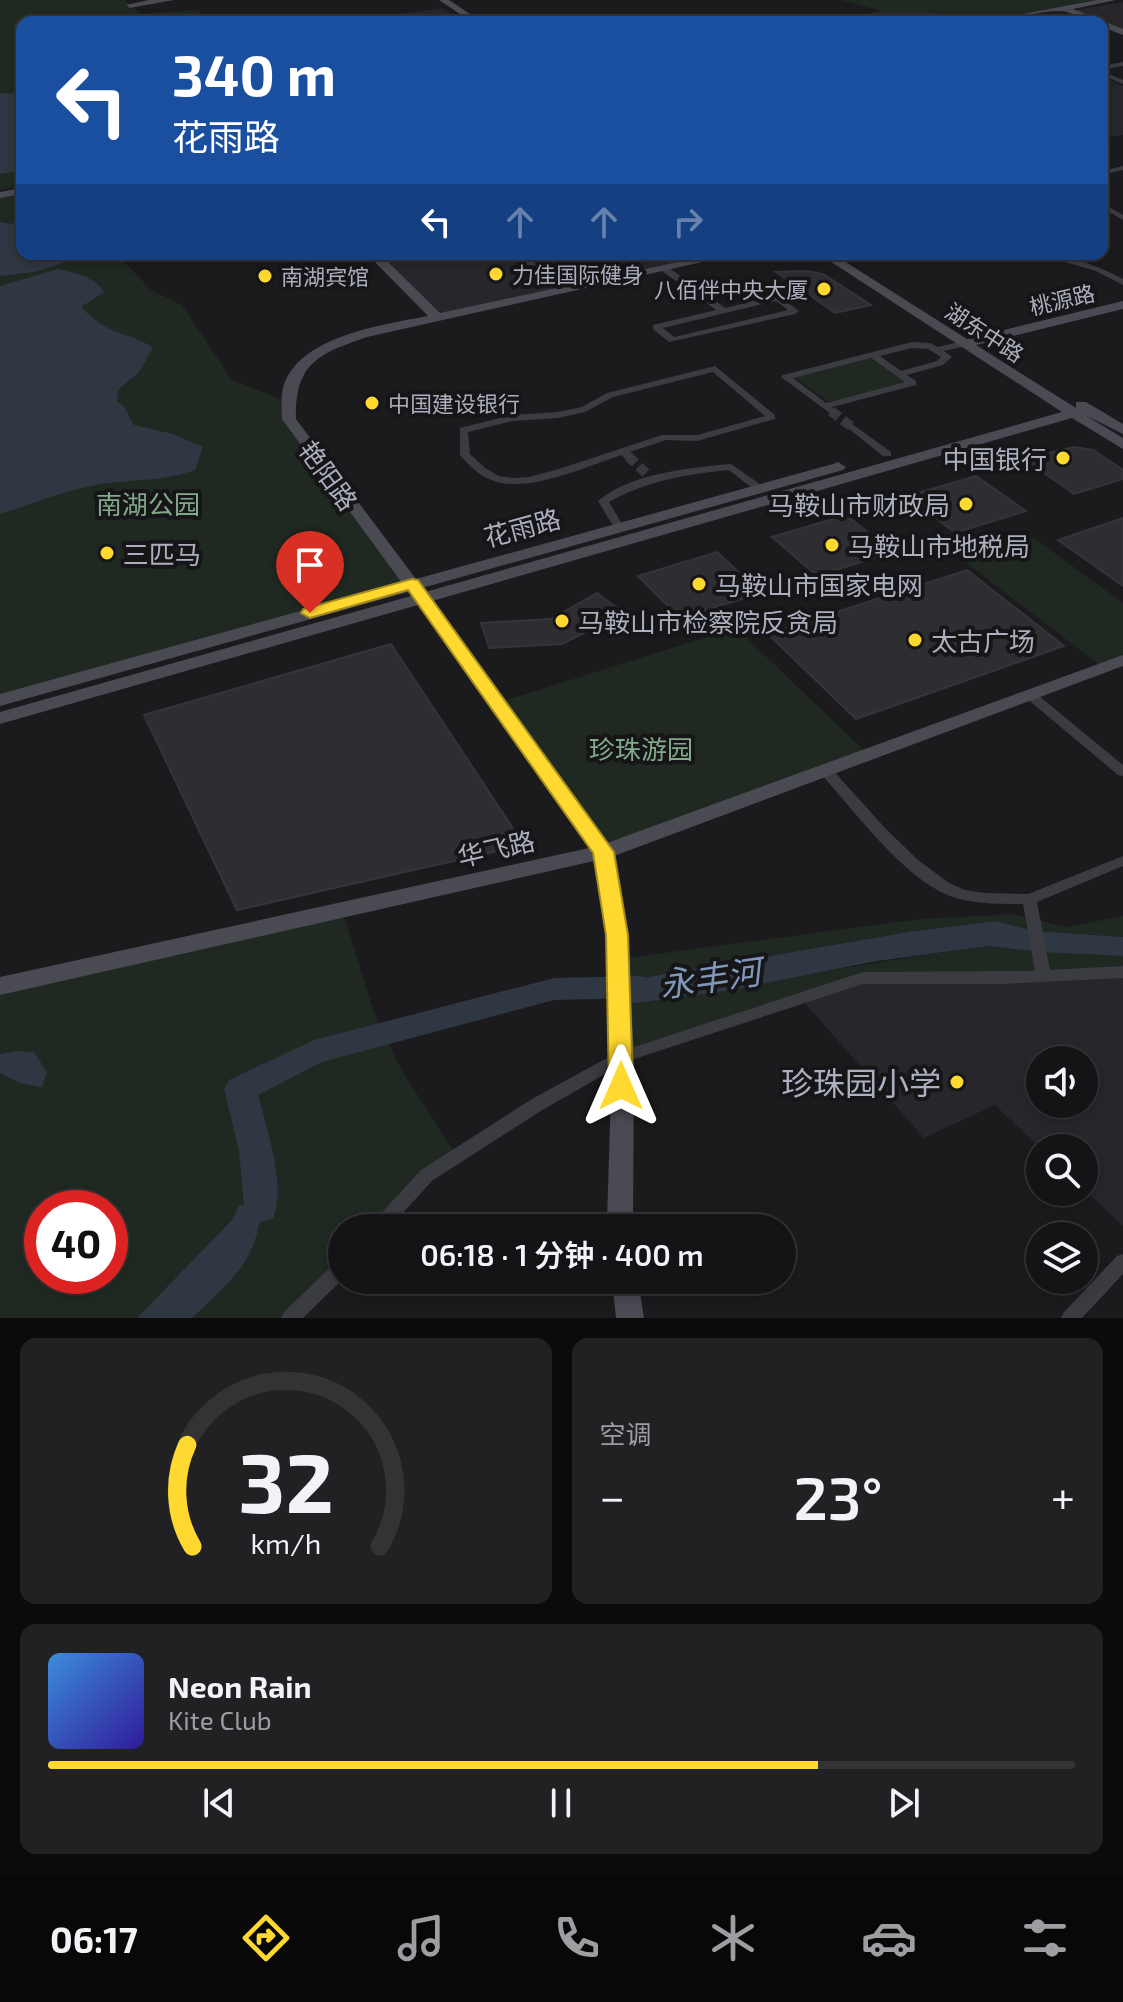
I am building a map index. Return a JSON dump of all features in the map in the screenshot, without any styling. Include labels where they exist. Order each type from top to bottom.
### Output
[{"type":"street","points":[[130,5],[170,0]]},
{"type":"street","points":[[429,0],[454,16]]},
{"type":"street","points":[[443,0],[468,16]]},
{"type":"street","points":[[1019,16],[1112,0]]},
{"type":"street","points":[[1040,16],[1123,2]]},
{"type":"street","points":[[1064,12],[1072,16]]},
{"type":"street","points":[[1064,12],[1077,16]]},
{"type":"street","points":[[379,260],[437,318]]},
{"type":"street","points":[[525,260],[563,291]]},
{"type":"street","name":"艳阳路","points":[[620,1214],[622,1057],[617,935],[603,852],[417,591],[289,419],[285,401],[296,370],[319,351],[359,335],[705,260]]},
{"type":"street","name":"湖东中路","points":[[834,260],[963,344],[1073,407],[1123,430]]},
{"type":"street","name":"湖东中路","points":[[851,260],[978,340],[1123,445]]},
{"type":"street","points":[[1064,260],[1099,269],[1123,282]]},
{"type":"street","points":[[665,269],[723,311],[777,298],[795,311],[672,340],[656,327],[723,311]]},
{"type":"street","name":"桃源路","points":[[963,344],[1123,305]]},
{"type":"street","points":[[937,350],[963,344]]},
{"type":"street","points":[[872,355],[913,383],[828,409],[786,377],[872,355],[912,345],[930,346],[947,357],[940,363],[900,374]]},
{"type":"street","points":[[715,369],[772,417],[697,438],[665,437],[626,454],[533,481],[502,481],[485,473],[465,455],[463,430],[512,418],[558,415],[585,409],[610,395],[715,369]]},
{"type":"street","points":[[0,718],[417,591],[1073,407]]},
{"type":"street","name":"花雨路","points":[[0,700],[417,591],[619,527],[1073,407]]},
{"type":"street","points":[[852,427],[887,454]]},
{"type":"street","points":[[619,527],[603,501],[650,476],[731,467],[760,489]]},
{"type":"street","name":"华飞路","points":[[0,986],[603,852],[1123,660]]},
{"type":"street","points":[[1029,694],[1123,772]]},
{"type":"street","points":[[825,770],[909,858],[945,888],[987,899],[1029,899],[1123,861]]},
{"type":"street","points":[[1029,899],[1044,976]]},
{"type":"street","points":[[391,1214],[427,1175],[538,1104],[622,1057],[863,978],[1123,972]]},
{"type":"street","points":[[1070,1318],[1123,1262]]},
{"type":"street","points":[[290,1318],[328,1281]]},
{"type":"street","points":[[627,1294],[630,1318]]},
{"type":"shaded area","points":[[1123,2],[1123,32],[1108,26],[1108,16],[1082,16],[1069,11]]},
{"type":"shaded area","points":[[442,8],[454,16],[384,16]]},
{"type":"shaded area","points":[[881,11],[927,11],[959,16],[852,16]]},
{"type":"shaded area","points":[[1108,80],[1123,86],[1123,135],[1108,138]]},
{"type":"shaded area","points":[[378,260],[703,260],[437,318]]},
{"type":"shaded area","name":"珍珠园小学","points":[[1123,972],[1123,1226],[1098,1202],[1098,1134],[1026,1135],[995,1105],[924,1138],[801,999],[863,978]]},
{"type":"green space","points":[[0,0],[125,0],[141,14],[197,10],[204,16],[16,16],[16,187],[0,190]]},
{"type":"green space","points":[[841,0],[1112,0],[1020,16],[881,11]]},
{"type":"green space","name":"南湖公园","points":[[16,192],[16,260],[123,260],[151,290],[182,305],[232,380],[285,401],[308,446],[412,584],[0,700],[0,195]]},
{"type":"green space","points":[[870,358],[906,382],[828,402],[794,377]]},
{"type":"green space","points":[[1034,538],[1123,603],[1123,660],[1102,667],[964,561]]},
{"type":"green space","name":"珍珠游园","points":[[736,628],[868,754],[603,852],[497,703]]},
{"type":"green space","points":[[342,910],[375,1015],[402,1071],[457,1156],[393,1214],[328,1214],[328,1280],[290,1318],[0,1318],[0,985]]},
{"type":"green space","points":[[1014,914],[1065,927],[1123,916],[1123,937],[1035,931],[995,921],[908,932],[619,982],[618,959],[920,919]]},
{"type":"green space","points":[[989,946],[1123,956],[1123,972],[863,978],[622,1057],[620,1005]]},
{"type":"water","points":[[0,93],[16,94],[16,172],[0,174]]},
{"type":"water","points":[[0,222],[16,224],[16,260],[59,260],[63,263],[34,272],[0,276]]},
{"type":"water","points":[[58,269],[90,279],[104,292],[81,307],[91,317],[153,348],[139,372],[118,390],[117,401],[134,425],[173,434],[203,447],[195,470],[170,477],[83,488],[0,514],[0,286]]},
{"type":"water","points":[[995,921],[1035,931],[1123,937],[1123,956],[989,946],[877,961],[725,991],[620,1005],[619,982],[908,932]]},
{"type":"water","points":[[34,1052],[47,1072],[42,1087],[20,1083],[0,1073],[0,1054]]},
{"type":"water","points":[[239,1205],[261,1207],[259,1226],[248,1257],[229,1282],[192,1318],[137,1318],[232,1220]]},
{"type":"building","name":"八佰伴中央大厦","points":[[776,272],[823,274],[871,305],[835,313]]},
{"type":"building","points":[[1074,447],[1093,450],[1123,470],[1123,479],[1074,494],[1024,459]]},
{"type":"building","name":"马鞍山市财政局","points":[[976,476],[1026,511],[955,533],[908,496]]},
{"type":"building","name":"马鞍山市地税局","points":[[846,515],[893,552],[817,576],[772,537]]},
{"type":"building","points":[[1123,518],[1123,586],[1058,540]]},
{"type":"building","name":"马鞍山市国家电网","points":[[717,552],[761,593],[680,618],[638,576]]},
{"type":"building","name":"太古广场","points":[[967,570],[1064,646],[856,719],[768,634]]},
{"type":"building","name":"马鞍山市检察院反贪局","points":[[597,593],[624,613],[562,644],[489,648],[481,623],[551,619]]},
{"type":"building","points":[[391,644],[524,845],[237,910],[144,715]]},
{"type":"waterway","name":"永丰河","points":[[261,1207],[256,1150],[240,1089],[314,1052],[554,989],[640,987]]},
{"type":"tunnel","points":[[831,411],[852,427]]},
{"type":"tunnel","points":[[628,456],[646,473]]},
{"type":"place","name":"力佳国际健身","points":[[496,274]]},
{"type":"place","name":"南湖宾馆","points":[[265,276]]},
{"type":"place","name":"八佰伴中央大厦","points":[[824,289]]},
{"type":"place","name":"中国建设银行","points":[[372,403]]},
{"type":"place","name":"中国银行","points":[[1063,458]]},
{"type":"place","name":"马鞍山市财政局","points":[[966,504]]},
{"type":"place","name":"马鞍山市地税局","points":[[832,545]]},
{"type":"place","name":"三匹马","points":[[107,553]]},
{"type":"place","name":"马鞍山市国家电网","points":[[699,584]]},
{"type":"place","name":"马鞍山市检察院反贪局","points":[[562,621]]},
{"type":"place","name":"太古广场","points":[[915,640]]},
{"type":"place","name":"珍珠园小学","points":[[957,1082]]},
{"type":"route","points":[[310,613],[412,584],[603,852],[617,935],[621,1086]]}]
